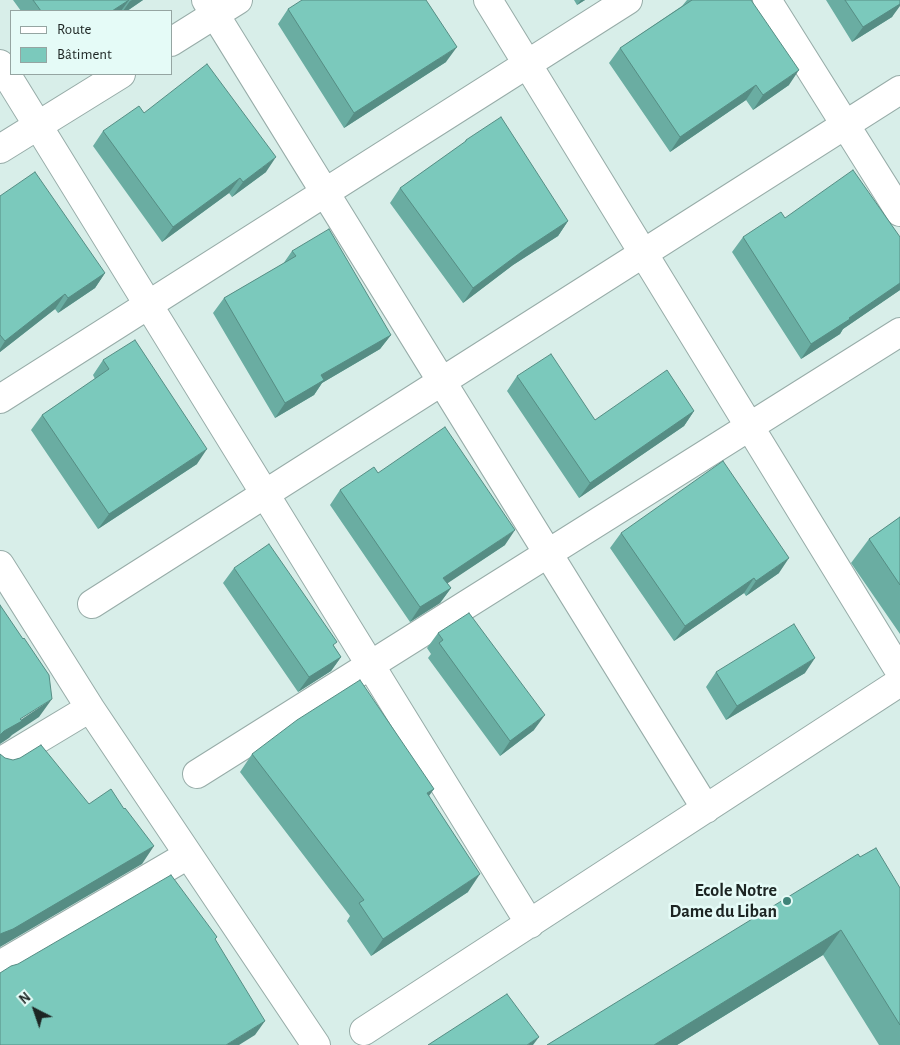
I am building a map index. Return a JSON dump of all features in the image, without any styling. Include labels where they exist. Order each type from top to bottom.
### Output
[{"type":"street","points":[[172,41],[210,7],[238,0]]},
{"type":"street","points":[[488,0],[900,672]]},
{"type":"street","points":[[0,399],[628,0]]},
{"type":"street","points":[[768,0],[900,212]]},
{"type":"street","points":[[210,7],[706,809]]},
{"type":"street","points":[[0,64],[530,924]]},
{"type":"street","points":[[0,150],[119,75]]},
{"type":"street","points":[[92,604],[900,90]]},
{"type":"street","points":[[197,774],[900,332]]},
{"type":"street","points":[[0,565],[90,708],[316,1045]]},
{"type":"street","points":[[364,1031],[900,682]]},
{"type":"street","points":[[0,762],[90,708]]},
{"type":"street","points":[[0,965],[188,855]]},
{"type":"building","points":[[33,0],[129,0],[114,10],[40,10]]},
{"type":"building","points":[[302,0],[426,0],[457,47],[354,113],[288,9]]},
{"type":"building","points":[[692,0],[751,0],[799,70],[763,95],[756,85],[680,137],[620,48]]},
{"type":"building","points":[[845,0],[900,0],[900,4],[863,27]]},
{"type":"building","points":[[207,64],[276,157],[243,182],[240,178],[173,227],[103,131],[139,106],[144,113]]},
{"type":"building","points":[[501,117],[568,221],[524,250],[473,288],[400,188]]},
{"type":"building","points":[[853,170],[900,237],[900,283],[811,344],[743,237],[781,212],[785,218]]},
{"type":"building","points":[[35,172],[105,273],[68,298],[65,294],[5,341],[0,335],[0,196]]},
{"type":"building","points":[[329,229],[391,335],[321,375],[324,380],[285,403],[224,298],[296,256],[292,251]]},
{"type":"building","points":[[135,340],[207,449],[109,514],[42,415],[109,369],[103,360]]},
{"type":"building","points":[[551,354],[595,420],[667,370],[694,411],[590,483],[517,376]]},
{"type":"building","points":[[445,427],[515,530],[443,578],[451,588],[420,607],[340,490],[374,467],[378,473]]},
{"type":"building","points":[[723,461],[789,558],[756,581],[754,578],[685,626],[621,533]]},
{"type":"building","points":[[900,517],[900,585],[869,539]]},
{"type":"building","points":[[269,544],[337,642],[333,645],[341,657],[309,677],[234,568]]},
{"type":"building","points":[[0,605],[49,675],[52,699],[20,719],[22,721],[0,735]]},
{"type":"building","points":[[469,613],[545,715],[510,741],[439,643],[443,640],[438,633]]},
{"type":"building","points":[[794,624],[815,658],[737,706],[716,672]]},
{"type":"building","points":[[360,680],[434,789],[427,793],[480,874],[383,939],[359,903],[364,900],[252,754],[297,720]]},
{"type":"building","points":[[41,745],[89,804],[111,789],[124,809],[154,846],[13,929],[0,934],[0,754],[5,758],[13,760],[20,758]]},
{"type":"building","points":[[876,848],[900,888],[900,1025],[841,930],[654,1045],[547,1045],[858,854],[860,857]]},
{"type":"building","points":[[171,875],[217,937],[215,939],[265,1021],[226,1045],[0,1045],[0,973]]},
{"type":"building","points":[[507,994],[539,1037],[527,1045],[428,1045]]},
{"type":"place","name":"Ecole Notre Dame du Liban","points":[[787,901]]}]
